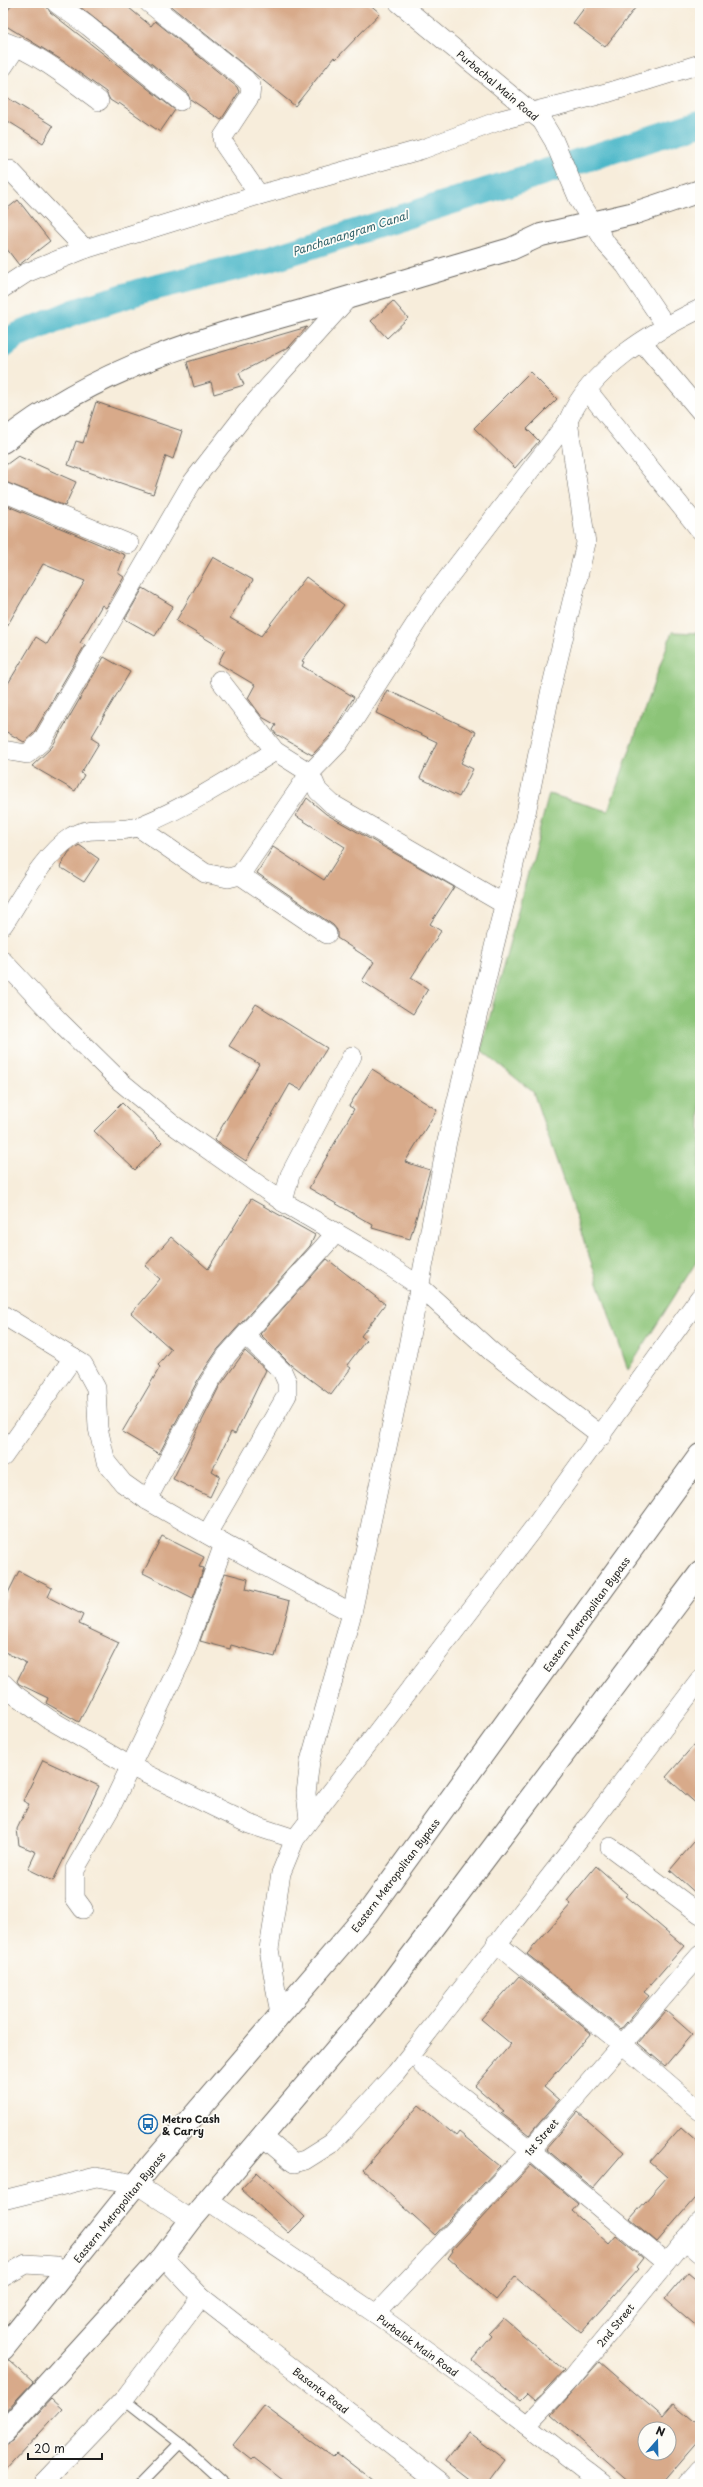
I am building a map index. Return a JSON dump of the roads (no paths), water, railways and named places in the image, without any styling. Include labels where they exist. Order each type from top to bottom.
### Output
[{"type":"main road","points":[[3,442],[42,414],[100,380],[175,349],[511,249],[541,234],[635,213],[700,192]]},
{"type":"main road","name":"Eastern Metropolitan Bypass","points":[[3,2349],[65,2274],[136,2184],[367,1914],[700,1455]]},
{"type":"main road","points":[[3,2433],[163,2257],[190,2220],[379,1999],[700,1573]]},
{"type":"street","points":[[56,3],[180,100]]},
{"type":"street","points":[[148,3],[245,79],[250,86],[250,96],[223,137],[224,144],[259,195]]},
{"type":"street","name":"Purbachal Main Road","points":[[399,3],[542,121],[554,141],[579,200],[592,222],[607,245],[625,265],[666,326]]},
{"type":"street","points":[[3,67],[10,43],[55,68],[99,101]]},
{"type":"street","points":[[3,288],[26,273],[85,249],[259,195],[423,150],[501,120],[610,92],[700,64]]},
{"type":"street","points":[[10,170],[85,249]]},
{"type":"street","points":[[3,750],[27,754],[42,741],[192,484],[252,404],[350,296]]},
{"type":"street","points":[[138,827],[205,874],[228,878],[240,875],[310,773],[339,742],[431,600],[568,422],[575,405],[587,390],[616,362],[642,342],[666,326],[700,309]]},
{"type":"street","points":[[642,342],[700,411]]},
{"type":"street","points":[[587,390],[700,530]]},
{"type":"street","points":[[309,1820],[306,1793],[310,1761],[352,1613],[405,1359],[447,1140],[524,823],[551,689],[586,543],[568,422]]},
{"type":"street","points":[[3,492],[128,544]]},
{"type":"street","points":[[220,680],[275,752],[310,773],[318,790],[332,804],[504,904]]},
{"type":"street","points":[[3,926],[48,858],[72,837],[90,830],[120,830],[138,827],[211,791],[275,752]]},
{"type":"street","points":[[240,875],[327,934]]},
{"type":"street","points":[[3,961],[59,1021],[121,1082],[172,1124],[283,1202],[336,1233],[418,1285],[492,1352],[602,1436]]},
{"type":"street","points":[[283,1202],[290,1175],[352,1056]]},
{"type":"street","points":[[147,1500],[210,1381],[227,1355],[336,1233]]},
{"type":"street","points":[[280,2015],[269,1949],[281,1873],[295,1839],[602,1436],[700,1297]]},
{"type":"street","points":[[3,1315],[84,1364],[96,1388],[98,1428],[106,1462],[123,1483],[147,1500],[224,1544],[352,1613]]},
{"type":"street","points":[[207,1534],[287,1396],[287,1382],[282,1372],[245,1334]]},
{"type":"street","points":[[3,1457],[73,1358]]},
{"type":"street","points":[[83,1910],[75,1898],[75,1870],[111,1807],[184,1657],[224,1544]]},
{"type":"street","points":[[262,2136],[294,2163],[305,2160],[332,2143],[396,2073],[700,1680]]},
{"type":"street","points":[[3,1683],[14,1694],[49,1719],[130,1766],[249,1824],[295,1839]]},
{"type":"street","points":[[610,1847],[700,1914]]},
{"type":"street","points":[[496,1944],[622,2044],[700,2111]]},
{"type":"street","name":"1st Street","points":[[376,2314],[530,2150],[700,1955]]},
{"type":"street","points":[[423,2066],[530,2150],[666,2263]]},
{"type":"street","points":[[3,2200],[96,2177],[136,2184],[190,2220]]},
{"type":"street","name":"Purbalok Main Road","points":[[208,2200],[227,2215],[376,2314],[603,2484]]},
{"type":"street","name":"2nd Street","points":[[526,2425],[570,2380],[700,2222]]},
{"type":"street","points":[[685,2240],[700,2253]]},
{"type":"street","name":"Basanta Road","points":[[163,2257],[201,2297],[441,2484]]},
{"type":"street","points":[[3,2277],[26,2264],[56,2266],[65,2274]]},
{"type":"street","points":[[43,2484],[124,2399],[201,2297]]},
{"type":"street","points":[[687,2484],[700,2469]]},
{"type":"lane","points":[[124,2399],[180,2443],[225,2484]]},
{"type":"lane","points":[[140,2484],[180,2443]]},
{"type":"waterway","name":"Panchanangram Canal","points":[[3,346],[16,336],[74,312],[141,291],[267,260],[700,123]]},
{"type":"place","name":"Metro Cash & Carry","points":[[148,2124]]}]
